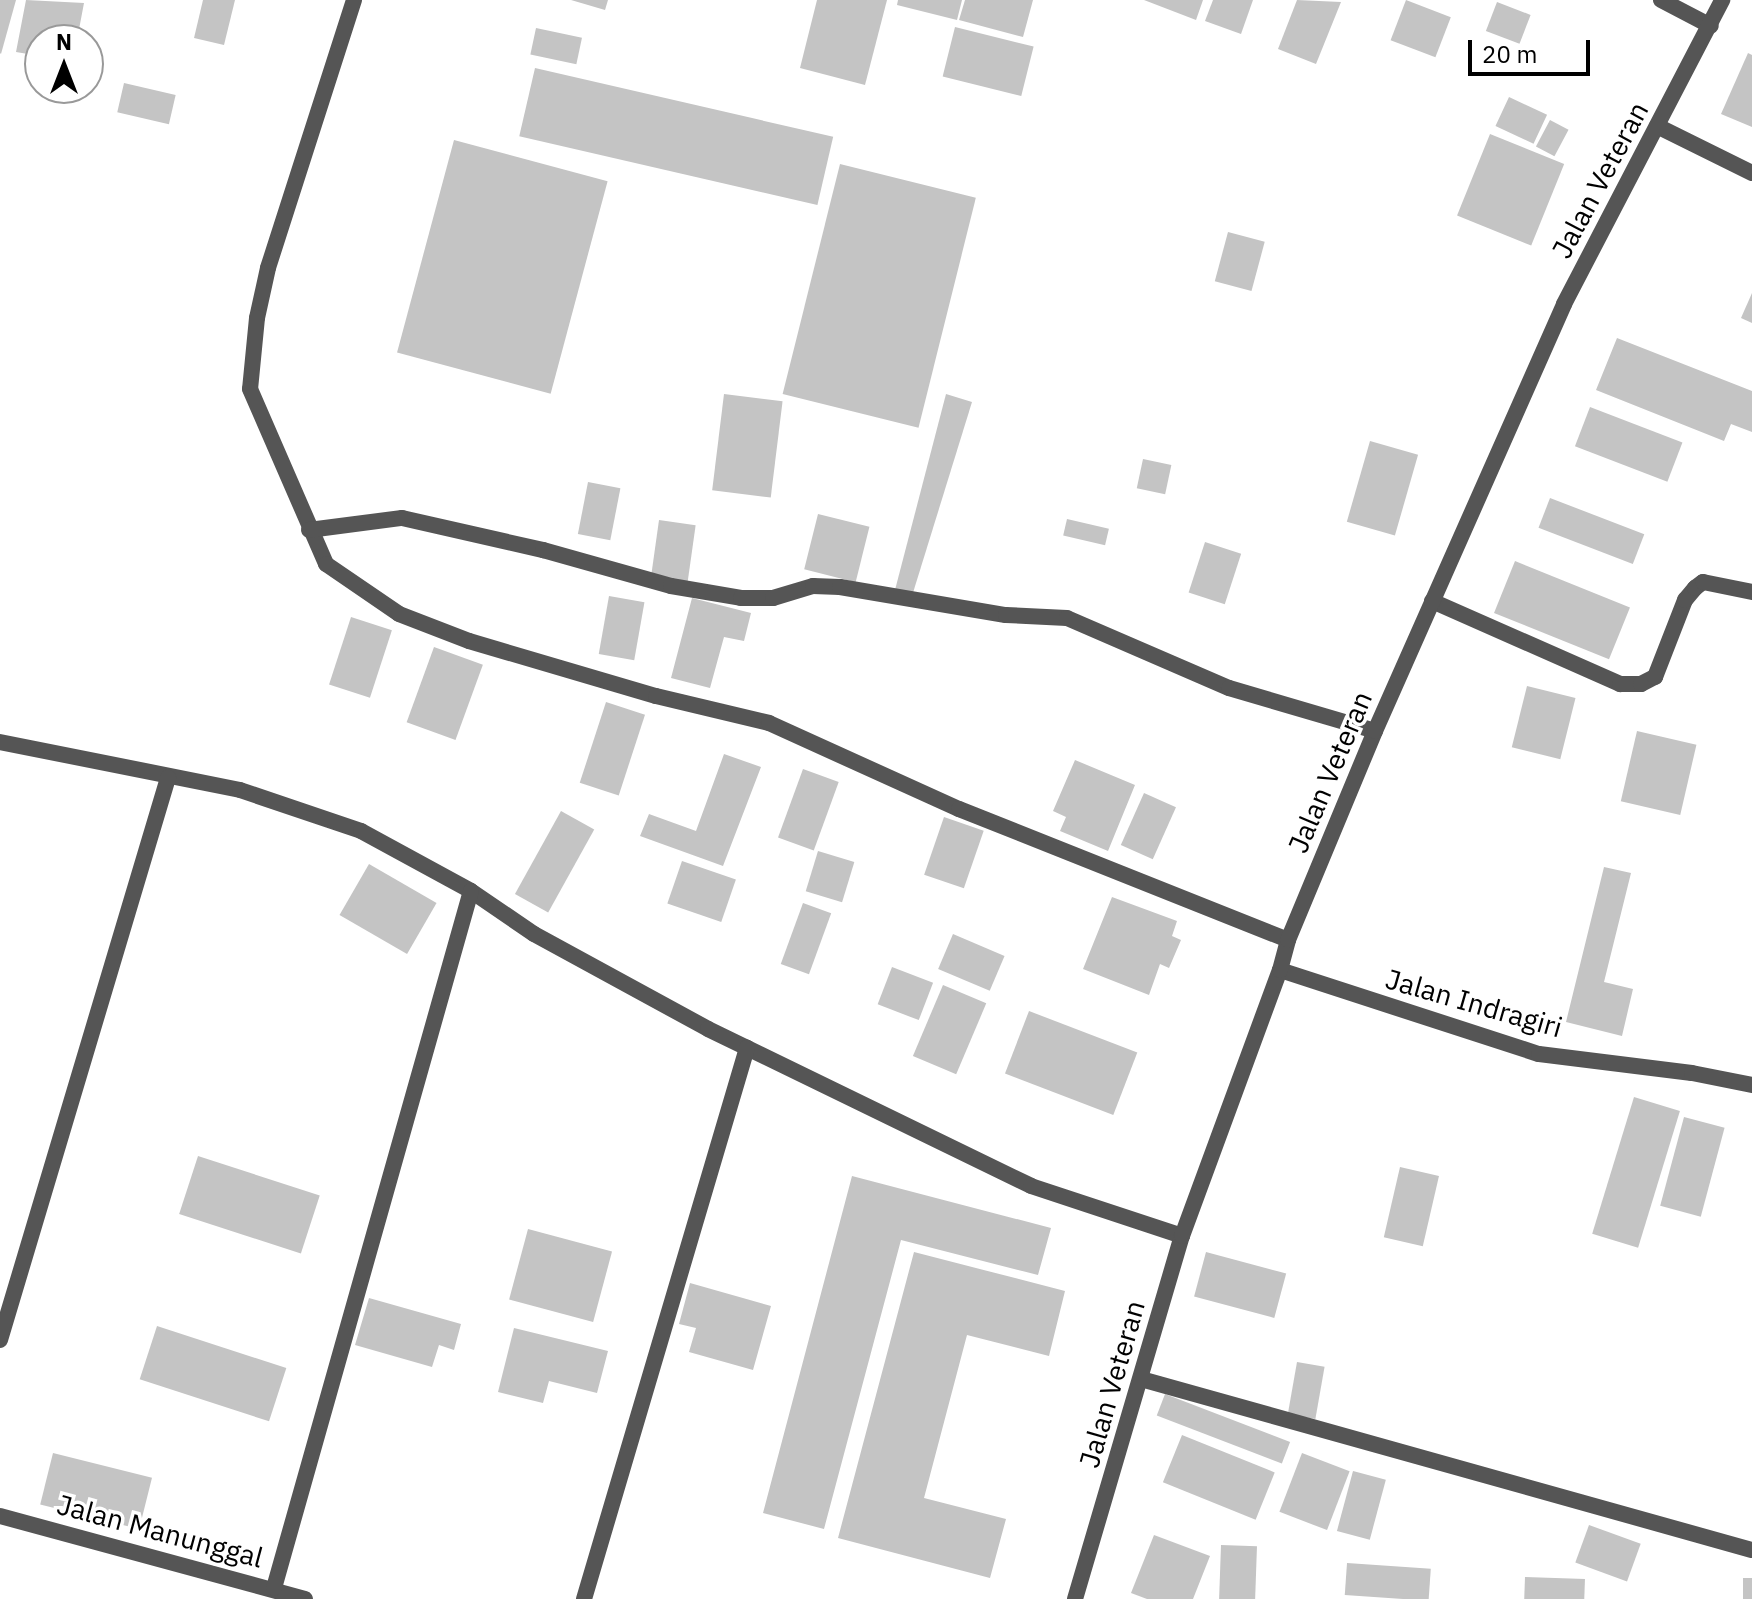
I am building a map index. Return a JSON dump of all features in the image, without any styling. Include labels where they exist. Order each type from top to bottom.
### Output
[{"type":"street","points":[[354,0],[268,268],[257,318],[250,389],[326,564],[399,614],[469,641],[642,692],[769,723],[959,809],[1288,940]]},
{"type":"street","points":[[1661,0],[1711,26]]},
{"type":"street","name":"Jalan Veteran","points":[[1075,1599],[1182,1236],[1280,970],[1288,940],[1375,731],[1564,304],[1722,0]]},
{"type":"street","points":[[1657,126],[1752,173]]},
{"type":"street","points":[[309,530],[402,518],[543,550],[671,586],[741,598],[783,596],[813,586],[840,587],[1006,615],[1067,618],[1229,688],[1375,731]]},
{"type":"street","points":[[1432,601],[1620,684],[1641,684],[1655,677],[1685,600],[1695,588],[1703,582],[1752,592]]},
{"type":"street","points":[[0,742],[240,790],[361,831],[471,891],[534,934],[747,1048],[1031,1186],[1182,1236]]},
{"type":"street","points":[[0,1340],[168,778]]},
{"type":"street","points":[[274,1588],[471,891]]},
{"type":"street","name":"Jalan Indragiri","points":[[1280,970],[1539,1054],[1692,1073],[1752,1085]]},
{"type":"street","points":[[584,1599],[747,1048]]},
{"type":"street","points":[[1141,1379],[1752,1550]]},
{"type":"street","name":"Jalan Manunggal","points":[[0,1516],[274,1588],[305,1599]]},
{"type":"building","points":[[0,0],[16,0],[1,54],[0,53]]},
{"type":"building","points":[[26,0],[84,3],[80,24],[24,24],[24,53],[16,52]]},
{"type":"building","points":[[203,0],[235,0],[224,45],[194,38]]},
{"type":"building","points":[[571,0],[608,0],[605,10]]},
{"type":"building","points":[[817,0],[887,0],[865,85],[800,68]]},
{"type":"building","points":[[898,0],[962,0],[957,20],[897,5]]},
{"type":"building","points":[[965,0],[1033,0],[1023,37],[959,20]]},
{"type":"building","points":[[1144,0],[1203,0],[1196,20]]},
{"type":"building","points":[[1213,0],[1253,0],[1241,34],[1205,21]]},
{"type":"building","points":[[1297,0],[1341,2],[1316,64],[1278,49]]},
{"type":"building","points":[[1406,0],[1451,17],[1435,57],[1391,40]]},
{"type":"building","points":[[1497,2],[1531,15],[1519,44],[1486,31]]},
{"type":"building","points":[[955,27],[1034,47],[1021,96],[943,76]]},
{"type":"building","points":[[536,28],[582,38],[576,64],[530,54]]},
{"type":"building","points":[[1748,53],[1752,55],[1752,127],[1721,114]]},
{"type":"building","points":[[535,68],[833,137],[817,205],[519,136]]},
{"type":"building","points":[[124,83],[176,95],[169,124],[117,112]]},
{"type":"building","points":[[1509,97],[1547,115],[1534,144],[1495,126]]},
{"type":"building","points":[[1550,120],[1569,130],[1554,156],[1536,146]]},
{"type":"building","points":[[1490,134],[1564,164],[1531,246],[1457,216]]},
{"type":"building","points":[[454,140],[608,181],[551,394],[397,353]]},
{"type":"building","points":[[840,164],[976,198],[919,428],[783,394]]},
{"type":"building","points":[[1228,232],[1265,242],[1252,291],[1215,281]]},
{"type":"building","points":[[1752,293],[1752,323],[1741,318]]},
{"type":"building","points":[[1617,338],[1752,391],[1752,432],[1731,424],[1724,441],[1596,390]]},
{"type":"building","points":[[724,394],[783,401],[771,497],[712,490]]},
{"type":"building","points":[[946,394],[972,402],[912,596],[895,590]]},
{"type":"building","points":[[1590,407],[1682,442],[1667,482],[1575,446]]},
{"type":"building","points":[[1370,441],[1418,455],[1395,536],[1347,522]]},
{"type":"building","points":[[1143,459],[1171,465],[1165,494],[1137,488]]},
{"type":"building","points":[[588,482],[620,488],[610,540],[578,534]]},
{"type":"building","points":[[1550,498],[1644,534],[1633,564],[1539,528]]},
{"type":"building","points":[[818,514],[869,527],[856,582],[804,569]]},
{"type":"building","points":[[1067,519],[1109,529],[1105,545],[1063,536]]},
{"type":"building","points":[[659,520],[696,525],[688,582],[651,576]]},
{"type":"building","points":[[1205,542],[1241,554],[1225,604],[1189,592]]},
{"type":"building","points":[[1515,561],[1630,607],[1609,659],[1494,613]]},
{"type":"building","points":[[609,596],[644,602],[634,660],[599,654]]},
{"type":"building","points":[[692,598],[751,613],[744,641],[724,637],[710,688],[671,678]]},
{"type":"building","points":[[351,617],[392,630],[370,698],[329,685]]},
{"type":"building","points":[[434,647],[483,665],[456,740],[407,722]]},
{"type":"building","points":[[1527,686],[1576,698],[1560,759],[1512,747]]},
{"type":"building","points":[[606,702],[645,715],[619,796],[580,783]]},
{"type":"building","points":[[1637,731],[1696,745],[1680,815],[1621,801]]},
{"type":"building","points":[[724,754],[761,767],[723,866],[640,836],[649,814],[696,831]]},
{"type":"building","points":[[1075,760],[1135,785],[1108,851],[1060,831],[1066,817],[1053,811]]},
{"type":"building","points":[[803,769],[839,782],[814,851],[778,838]]},
{"type":"building","points":[[1144,793],[1176,807],[1153,859],[1121,845]]},
{"type":"building","points":[[561,811],[594,829],[548,913],[515,894]]},
{"type":"building","points":[[944,817],[984,831],[964,888],[924,875]]},
{"type":"building","points":[[818,851],[854,862],[842,902],[806,891]]},
{"type":"building","points":[[682,861],[736,880],[721,922],[667,904]]},
{"type":"building","points":[[369,864],[437,903],[407,954],[340,915]]},
{"type":"building","points":[[1604,867],[1631,873],[1604,982],[1633,989],[1622,1036],[1566,1022]]},
{"type":"building","points":[[1112,897],[1177,921],[1172,936],[1181,940],[1169,968],[1160,964],[1149,995],[1083,969]]},
{"type":"building","points":[[803,903],[831,913],[809,974],[781,964]]},
{"type":"building","points":[[953,934],[1005,956],[990,991],[938,969]]},
{"type":"building","points":[[892,967],[933,983],[919,1020],[878,1004]]},
{"type":"building","points":[[943,985],[986,1003],[956,1074],[913,1056]]},
{"type":"building","points":[[1029,1011],[1137,1053],[1113,1115],[1005,1074]]},
{"type":"building","points":[[1634,1097],[1680,1111],[1638,1248],[1592,1234]]},
{"type":"building","points":[[1684,1117],[1725,1128],[1701,1217],[1660,1206]]},
{"type":"building","points":[[198,1156],[320,1196],[301,1254],[179,1214]]},
{"type":"building","points":[[1400,1167],[1439,1176],[1423,1246],[1384,1237]]},
{"type":"building","points":[[852,1176],[1051,1228],[1038,1275],[901,1240],[824,1529],[763,1513]]},
{"type":"building","points":[[528,1229],[612,1252],[593,1322],[509,1300]]},
{"type":"building","points":[[914,1252],[1065,1291],[1049,1356],[967,1335],[924,1498],[1006,1519],[990,1578],[838,1538]]},
{"type":"building","points":[[1206,1252],[1286,1273],[1274,1318],[1194,1296]]},
{"type":"building","points":[[690,1283],[771,1306],[753,1370],[689,1352],[696,1328],[679,1324]]},
{"type":"building","points":[[369,1298],[461,1324],[454,1350],[439,1345],[432,1367],[355,1345]]},
{"type":"building","points":[[157,1326],[286,1368],[269,1421],[140,1379]]},
{"type":"building","points":[[514,1328],[608,1351],[597,1393],[549,1381],[543,1403],[498,1392]]},
{"type":"building","points":[[1297,1362],[1325,1367],[1315,1419],[1288,1414]]},
{"type":"building","points":[[1165,1394],[1290,1442],[1282,1463],[1157,1415]]},
{"type":"building","points":[[1182,1435],[1275,1472],[1256,1520],[1163,1482]]},
{"type":"building","points":[[53,1453],[152,1478],[139,1529],[40,1504]]},
{"type":"building","points":[[1302,1453],[1350,1471],[1327,1530],[1279,1512]]},
{"type":"building","points":[[1353,1471],[1386,1480],[1370,1540],[1337,1531]]},
{"type":"building","points":[[1589,1525],[1641,1544],[1627,1581],[1575,1563]]},
{"type":"building","points":[[1154,1535],[1210,1556],[1193,1599],[1147,1599],[1131,1593]]},
{"type":"building","points":[[1221,1545],[1257,1546],[1255,1599],[1219,1599]]},
{"type":"building","points":[[1347,1563],[1431,1569],[1429,1599],[1345,1595]]},
{"type":"building","points":[[1525,1577],[1585,1579],[1584,1599],[1524,1599]]},
{"type":"building","points":[[1743,1578],[1752,1578],[1752,1599],[1743,1599]]}]
